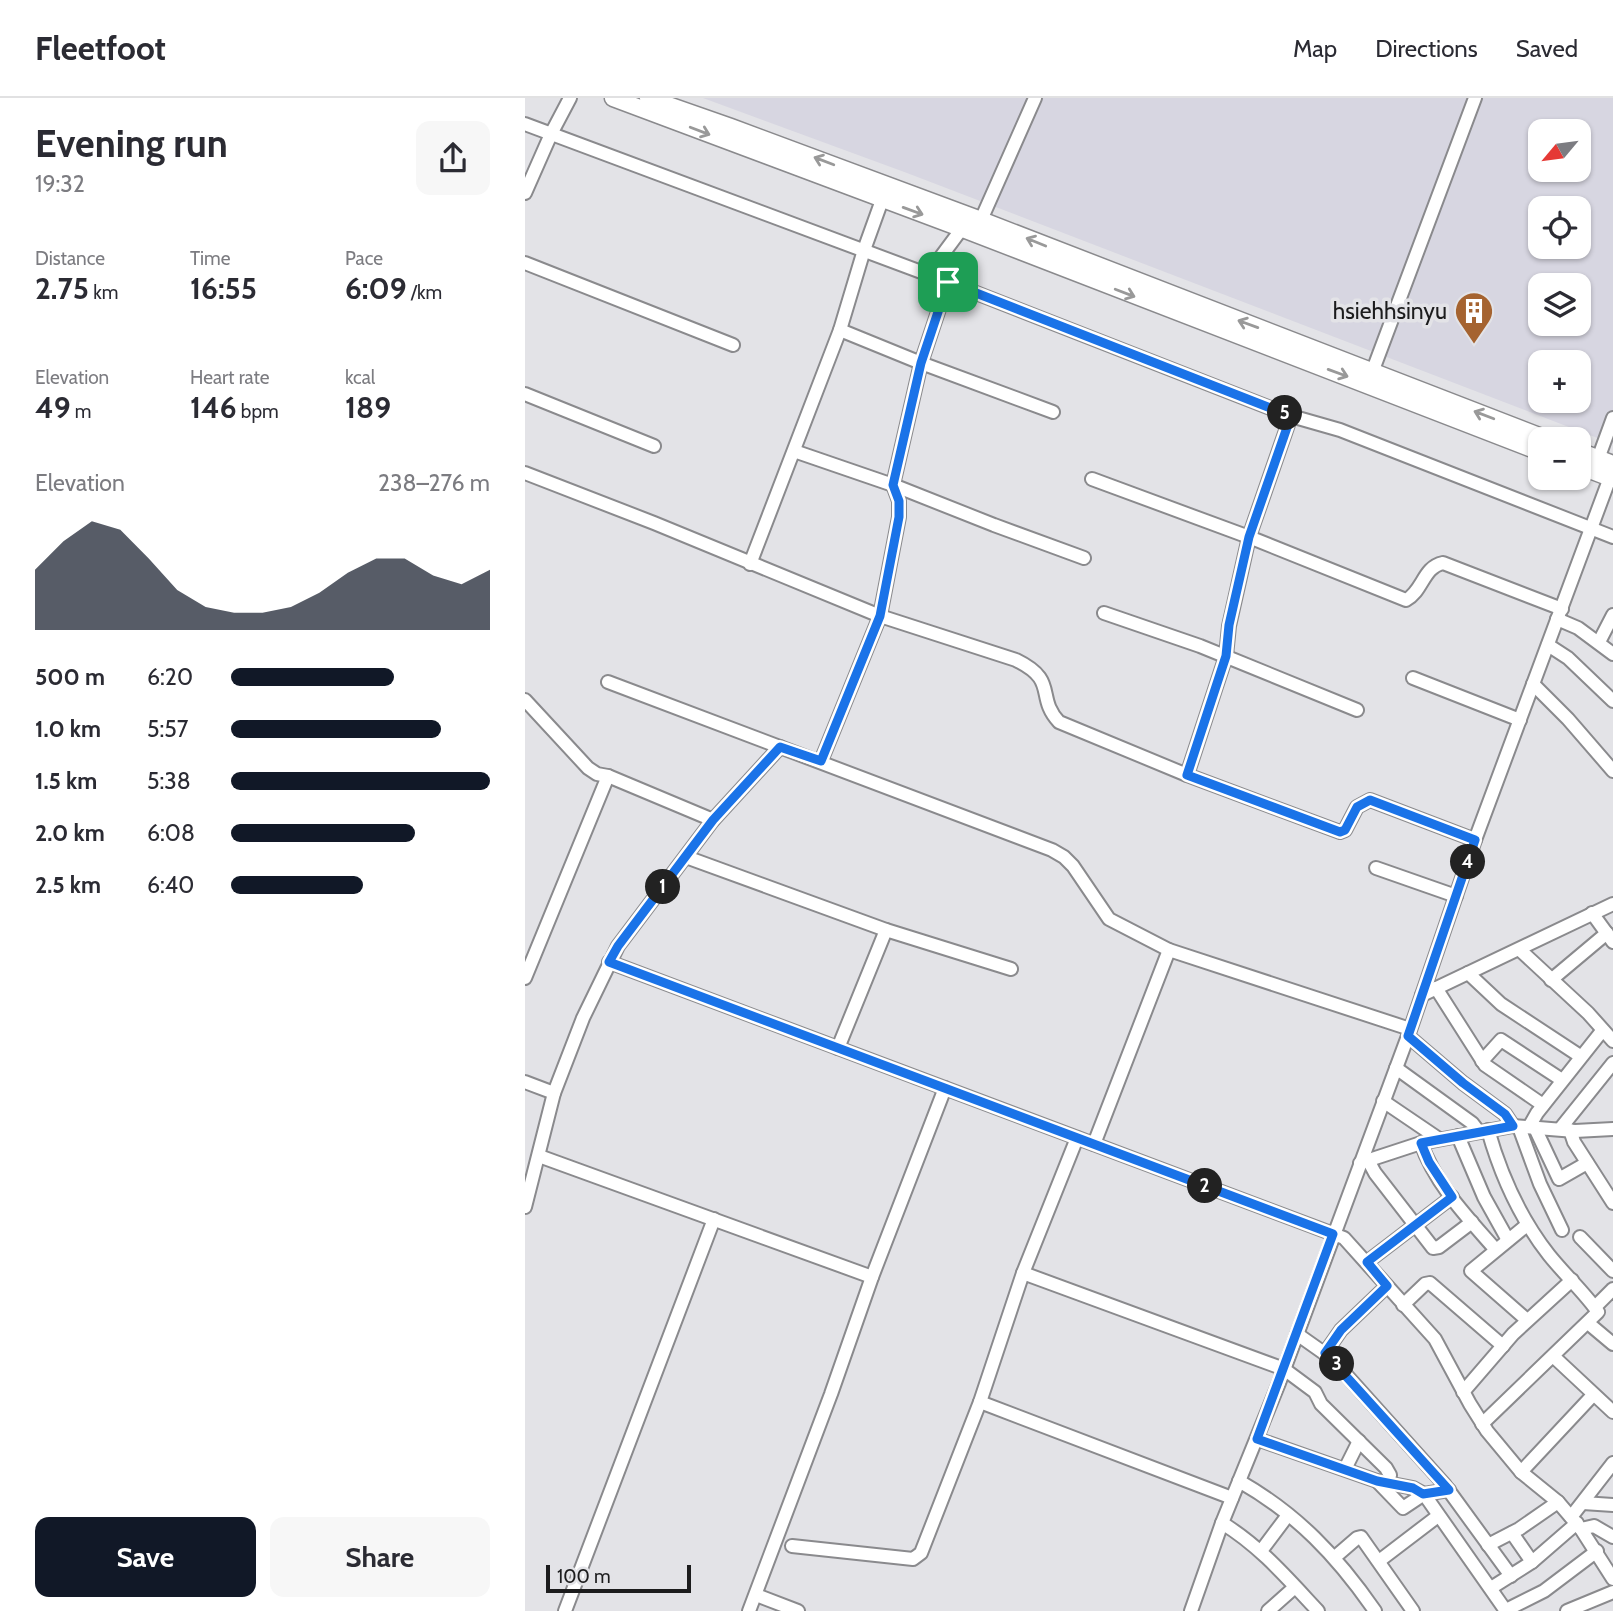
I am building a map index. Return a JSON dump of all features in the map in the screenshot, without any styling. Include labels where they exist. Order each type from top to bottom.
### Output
[{"type":"main road","points":[[613,98],[882,200],[971,221],[1528,447]]},
{"type":"main road","points":[[648,98],[1373,370],[1528,431]]},
{"type":"main road","points":[[1591,459],[1609,470]]},
{"type":"main road","points":[[1591,468],[1609,470]]},
{"type":"street","points":[[525,193],[551,134],[571,98]]},
{"type":"street","points":[[821,761],[880,616],[899,517],[899,501],[893,485],[921,363],[948,282],[940,258],[971,221],[1035,98]]},
{"type":"street","points":[[1373,370],[1475,98]]},
{"type":"street","points":[[525,124],[948,282],[1291,416],[1340,430],[1613,537]]},
{"type":"street","points":[[750,564],[840,330],[882,200]]},
{"type":"street","points":[[525,263],[733,345]]},
{"type":"street","points":[[840,330],[1053,412]]},
{"type":"street","points":[[525,394],[653,446]]},
{"type":"street","points":[[1187,775],[1226,656],[1229,625],[1249,537],[1291,416]]},
{"type":"street","points":[[1191,1611],[1333,1234],[1364,1162],[1475,840],[1591,527],[1609,470],[1613,418]]},
{"type":"street","points":[[794,451],[893,485],[1084,558]]},
{"type":"street","points":[[525,473],[880,616],[1016,660],[1031,667],[1040,677],[1045,686],[1048,707],[1059,722],[1187,775],[1340,832],[1345,830],[1357,807],[1370,800],[1475,840]]},
{"type":"street","points":[[1092,480],[1249,537],[1406,600],[1414,594],[1431,567],[1443,563],[1560,614],[1613,654]]},
{"type":"street","points":[[1104,613],[1226,656],[1357,710]]},
{"type":"street","points":[[1599,642],[1613,615]]},
{"type":"street","points":[[1548,645],[1568,658],[1613,701]]},
{"type":"street","points":[[1413,678],[1520,720]]},
{"type":"street","points":[[608,682],[1052,850],[1073,866],[1109,919],[1169,950],[1409,1032],[1463,1083],[1524,1127],[1559,1179],[1587,1163]]},
{"type":"street","points":[[1533,684],[1608,757],[1613,771]]},
{"type":"street","points":[[525,700],[587,768],[713,820]]},
{"type":"street","points":[[525,1207],[554,1093],[583,1018],[609,962],[618,946],[713,820],[780,747]]},
{"type":"street","points":[[525,978],[608,776]]},
{"type":"street","points":[[686,857],[886,930],[1011,969]]},
{"type":"street","points":[[1376,868],[1455,896]]},
{"type":"street","points":[[1422,995],[1613,904]]},
{"type":"street","points":[[1551,980],[1610,937],[1592,913]]},
{"type":"street","points":[[838,1048],[886,930]]},
{"type":"street","points":[[1094,1144],[1169,950]]},
{"type":"street","points":[[1520,950],[1588,1013],[1613,1041]]},
{"type":"street","points":[[609,962],[1344,1238],[1435,1339],[1482,1424],[1521,1472],[1558,1502],[1576,1523],[1613,1579]]},
{"type":"street","points":[[1468,973],[1501,1004],[1580,1056]]},
{"type":"street","points":[[1436,988],[1482,1061],[1543,1105]]},
{"type":"street","points":[[1524,1127],[1602,1031]]},
{"type":"street","points":[[1482,1061],[1501,1040],[1562,1080]]},
{"type":"street","points":[[1396,1068],[1484,1131],[1504,1180],[1527,1225],[1598,1314],[1482,1424]]},
{"type":"street","points":[[1565,1130],[1610,1072]]},
{"type":"street","points":[[525,1082],[554,1093]]},
{"type":"street","points":[[749,1611],[831,1394],[871,1277],[945,1088]]},
{"type":"street","points":[[1383,1101],[1439,1139]]},
{"type":"street","points":[[1524,1127],[1540,1184],[1562,1230]]},
{"type":"street","points":[[1364,1162],[1421,1143],[1484,1131],[1524,1127],[1612,1130]]},
{"type":"street","points":[[1565,1130],[1613,1203]]},
{"type":"street","points":[[1458,1136],[1479,1188],[1508,1240]]},
{"type":"street","points":[[792,1546],[913,1559],[921,1553],[979,1402],[1023,1273],[1077,1138]]},
{"type":"street","points":[[1421,1143],[1429,1162],[1452,1197],[1495,1249]]},
{"type":"street","points":[[539,1156],[871,1277]]},
{"type":"street","points":[[1364,1162],[1433,1248],[1436,1249],[1472,1222]]},
{"type":"street","points":[[1367,1262],[1452,1197]]},
{"type":"street","points":[[565,1611],[713,1219]]},
{"type":"street","points":[[1527,1225],[1471,1271],[1527,1320]]},
{"type":"street","points":[[1580,1237],[1613,1271]]},
{"type":"street","points":[[1023,1273],[1284,1369],[1315,1392],[1321,1404],[1389,1471],[1383,1482]]},
{"type":"street","points":[[1463,1392],[1527,1320],[1572,1280]]},
{"type":"street","points":[[1403,1305],[1425,1284],[1430,1283],[1503,1346]]},
{"type":"street","points":[[1325,1353],[1341,1330],[1387,1286]]},
{"type":"street","points":[[1595,1307],[1613,1289]]},
{"type":"street","points":[[1588,1323],[1613,1344]]},
{"type":"street","points":[[1297,1334],[1325,1353],[1449,1490],[1511,1576]]},
{"type":"street","points":[[1553,1356],[1613,1412]]},
{"type":"street","points":[[1521,1472],[1593,1395]]},
{"type":"street","points":[[979,1402],[1232,1498]]},
{"type":"street","points":[[1257,1439],[1383,1482],[1413,1488],[1423,1494],[1506,1611],[1544,1591],[1597,1551]]},
{"type":"street","points":[[1345,1469],[1359,1441]]},
{"type":"street","points":[[1491,1588],[1532,1562],[1576,1523],[1583,1503],[1613,1463]]},
{"type":"street","points":[[1239,1481],[1288,1515],[1335,1557],[1375,1611]]},
{"type":"street","points":[[1383,1482],[1403,1508],[1423,1494],[1449,1490]]},
{"type":"street","points":[[1488,1545],[1558,1502]]},
{"type":"street","points":[[1583,1503],[1613,1505]]},
{"type":"street","points":[[1261,1551],[1288,1515]]},
{"type":"street","points":[[1379,1561],[1439,1516]]},
{"type":"street","points":[[1222,1523],[1241,1534],[1261,1551],[1318,1611]]},
{"type":"street","points":[[1576,1523],[1594,1526],[1613,1537]]},
{"type":"street","points":[[1511,1533],[1532,1562]]},
{"type":"street","points":[[1335,1557],[1359,1537],[1413,1611]]},
{"type":"street","points":[[1268,1611],[1295,1587]]},
{"type":"street","points":[[1567,1611],[1583,1609],[1613,1592]]},
{"type":"street","points":[[756,1595],[798,1611]]},
{"type":"shaded area","points":[[703,98],[1613,98],[1613,444],[1591,436],[1591,427],[1569,427],[1532,413],[1591,413],[1591,350],[1528,350],[1528,411],[907,173]]},
{"type":"place","name":"hsiehhsinyu","points":[[1474,345]]},
{"type":"route","points":[[948,282],[1291,416],[1249,537],[1229,625],[1226,656],[1187,775],[1340,832],[1345,830],[1357,807],[1370,800],[1475,840],[1408,1036],[1463,1083],[1505,1114],[1513,1126],[1421,1143],[1442,1185],[1452,1197],[1367,1262],[1387,1286],[1341,1330],[1325,1353],[1449,1490],[1423,1494],[1413,1488],[1377,1481],[1257,1439],[1333,1234],[609,962],[618,946],[713,820],[780,747],[821,761],[880,616],[899,517],[899,501],[893,485],[921,363],[948,282]]}]
